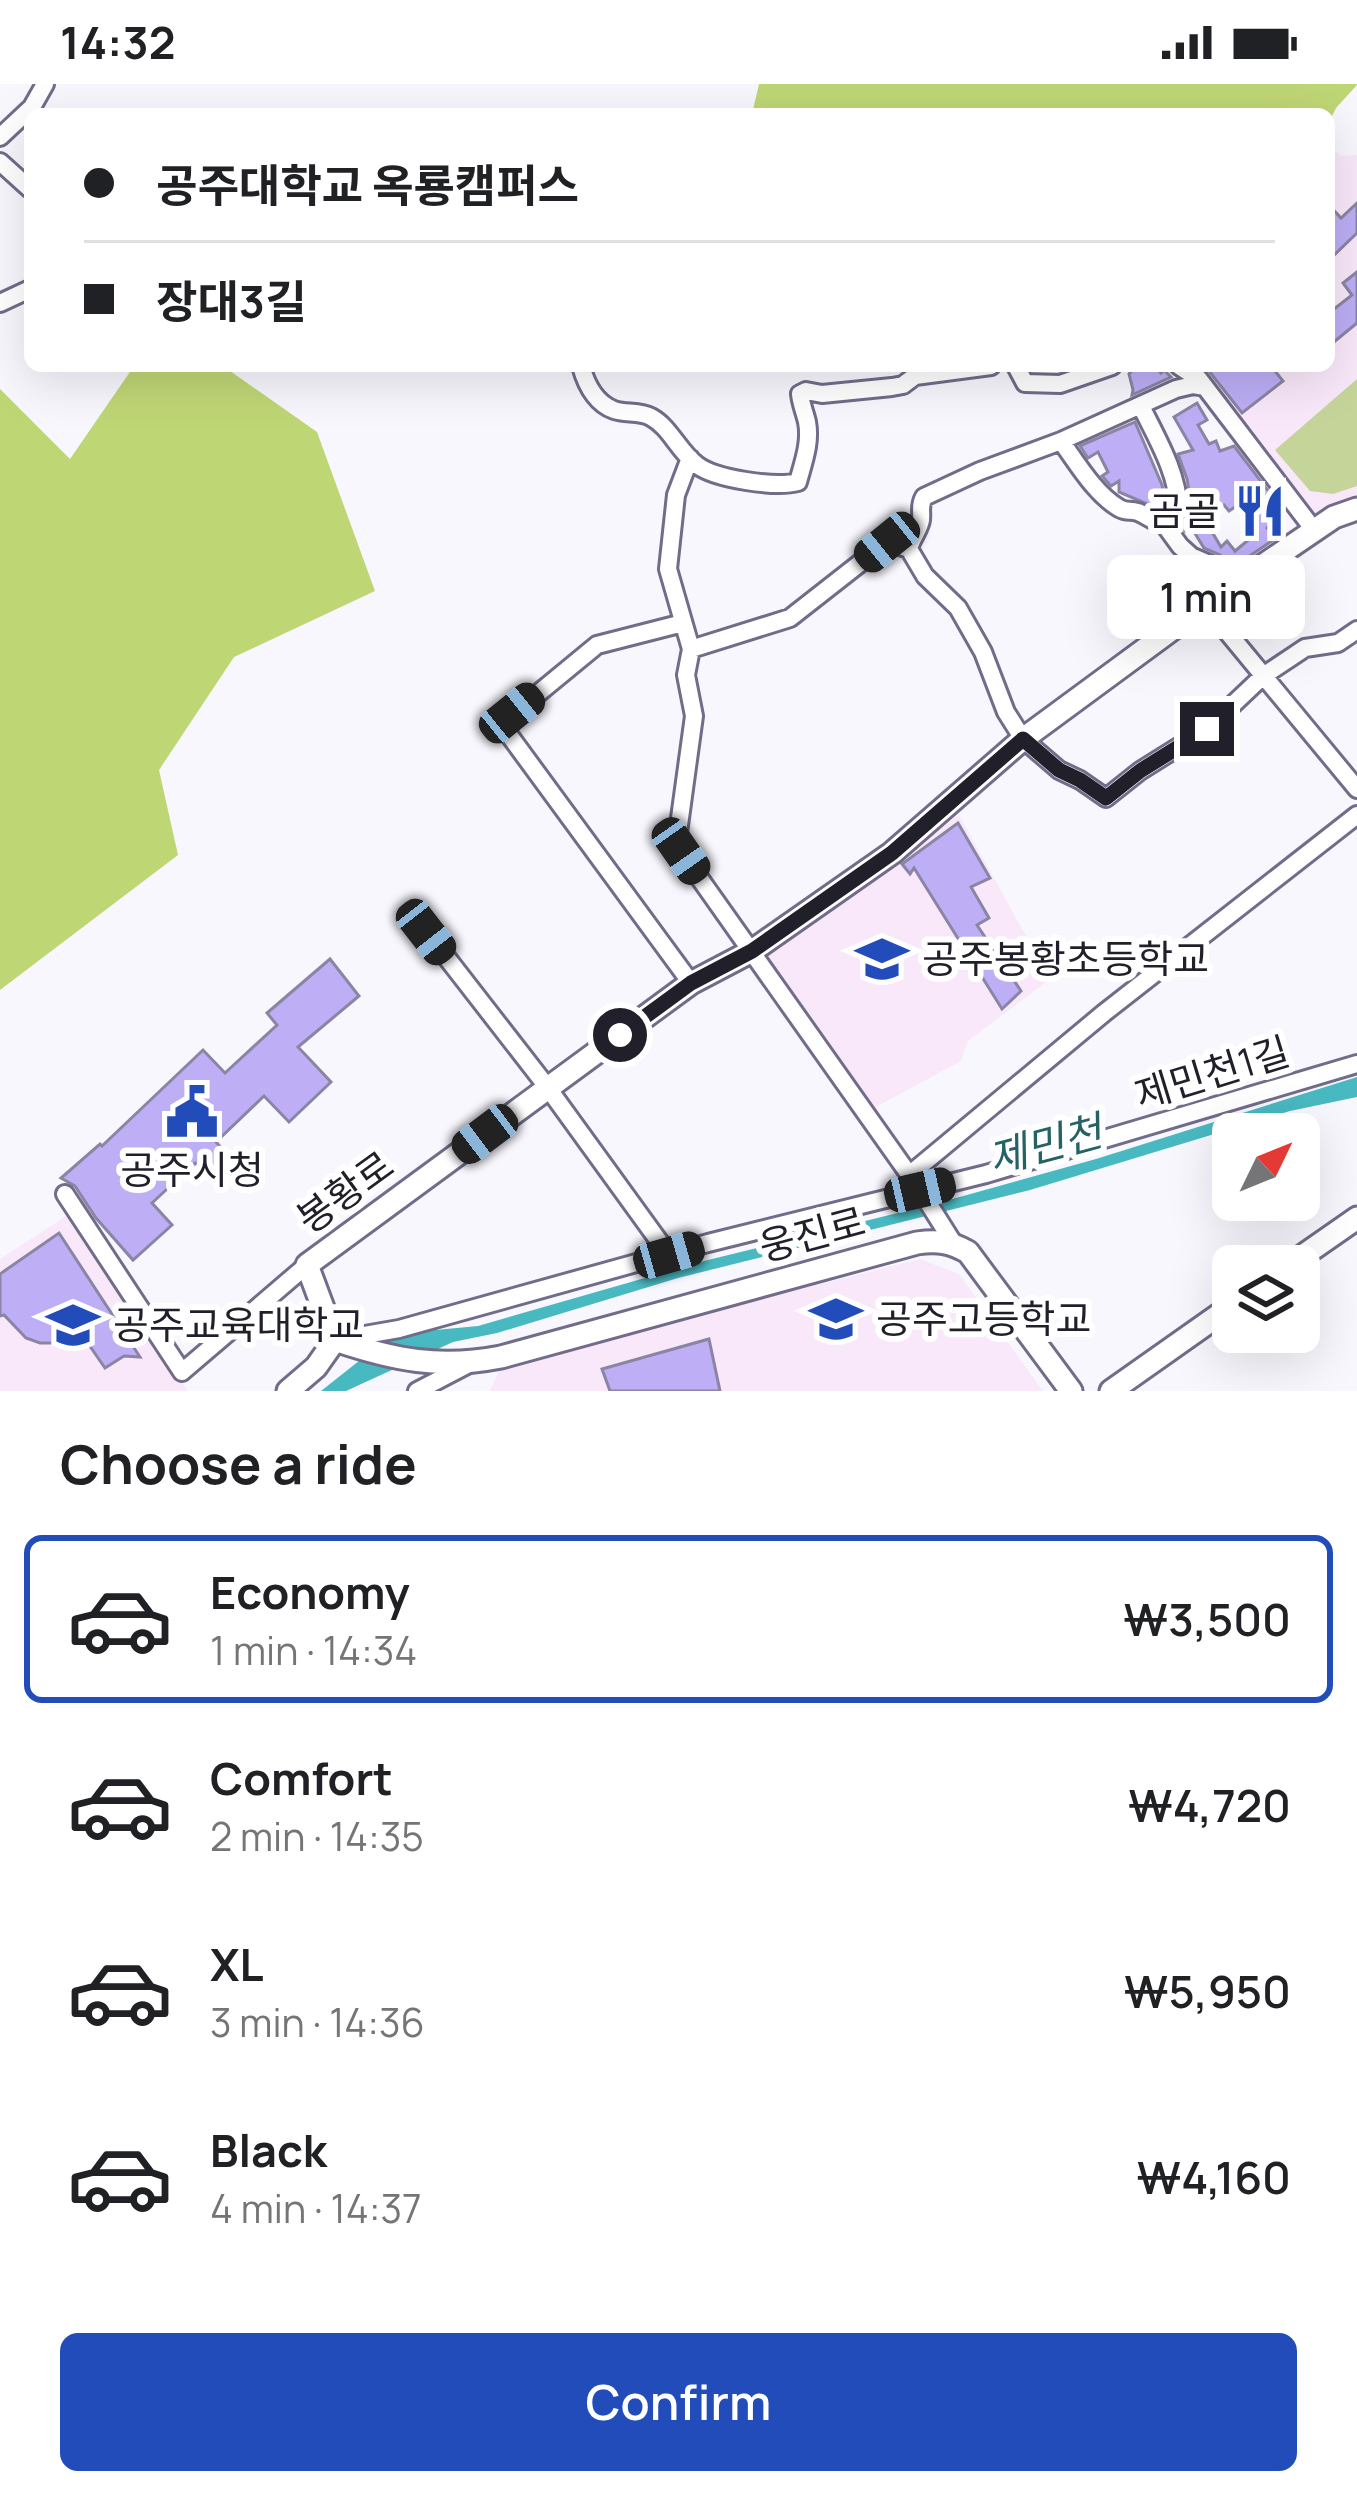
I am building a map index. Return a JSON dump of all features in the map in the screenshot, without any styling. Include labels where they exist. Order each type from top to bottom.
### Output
[{"type":"main road","name":"봉황로","points":[[335,1340],[307,1264],[691,983],[752,951],[892,853],[1023,739],[1231,586],[1343,512],[1357,509]]},
{"type":"main road","points":[[1318,1245],[1357,1218]]},
{"type":"main road","name":"웅진로","points":[[335,1340],[436,1365],[470,1364],[948,1234]]},
{"type":"main road","points":[[948,1234],[968,1252],[1071,1391]]},
{"type":"main road","points":[[1111,1391],[1212,1320]]},
{"type":"main road","points":[[288,1391],[316,1367],[335,1340]]},
{"type":"street","points":[[0,136],[24,114]]},
{"type":"street","points":[[0,162],[24,184]]},
{"type":"street","points":[[583,372],[596,399],[615,410],[650,416],[698,466],[770,485],[798,482],[808,425],[800,394],[892,387],[915,376],[945,372]]},
{"type":"street","points":[[1019,372],[1025,382],[1060,384],[1095,372]]},
{"type":"street","points":[[1190,372],[1314,530]]},
{"type":"street","points":[[909,549],[921,523],[920,505],[932,491],[1061,441],[1176,389],[1205,387]]},
{"type":"street","points":[[1141,406],[1163,446],[1178,500],[1179,510],[1164,524]]},
{"type":"street","points":[[1061,441],[1114,503],[1164,524],[1180,546],[1214,566],[1231,586]]},
{"type":"street","points":[[690,458],[676,495],[668,569],[691,650],[686,675],[693,728],[677,840],[948,1234]]},
{"type":"street","points":[[691,650],[790,618],[887,542],[909,549],[925,576],[958,608],[1023,739],[1059,770],[1106,798],[1207,729],[1263,676],[1305,648],[1338,643],[1357,630]]},
{"type":"street","points":[[1205,605],[1357,789]]},
{"type":"street","points":[[683,623],[597,645],[501,724],[691,983]]},
{"type":"street","points":[[918,1188],[1104,1013],[1357,815]]},
{"type":"street","points":[[426,932],[548,1088],[669,1255]]},
{"type":"street","name":"제민천1길","points":[[335,1340],[399,1329],[918,1188],[986,1174],[1357,1064]]},
{"type":"street","points":[[65,1194],[182,1372],[307,1264]]},
{"type":"street","points":[[417,1391],[470,1364]]},
{"type":"shaded area","points":[[1335,150],[1341,156],[1357,155],[1357,505],[1313,520],[1201,372],[1335,372]]},
{"type":"shaded area","points":[[959,815],[1050,979],[968,1041],[961,1061],[874,1108],[765,955]]},
{"type":"shaded area","name":"공주교육대학교","points":[[74,1211],[188,1391],[0,1391],[0,1259]]},
{"type":"shaded area","name":"공주고등학교","points":[[920,1259],[959,1274],[1043,1391],[490,1391],[502,1364]]},
{"type":"green space","points":[[759,84],[1357,84],[1335,110],[753,108]]},
{"type":"green space","points":[[130,372],[232,372],[317,432],[375,591],[234,657],[159,770],[178,855],[0,990],[0,389],[70,459]]},
{"type":"green space","points":[[1357,379],[1357,486],[1333,494],[1310,491],[1275,450]]},
{"type":"water","name":"제민천","points":[[1357,1077],[1357,1097],[1283,1113],[1242,1113]]},
{"type":"water","name":"제민천","points":[[1212,1123],[1212,1135],[1030,1190],[678,1278],[453,1342],[346,1391],[321,1391],[393,1334],[478,1326],[704,1261],[1096,1159]]},
{"type":"building","points":[[1357,203],[1357,233],[1335,254],[1335,212],[1341,218]]},
{"type":"building","points":[[1357,272],[1357,323],[1335,341],[1335,308],[1352,295],[1343,283]]},
{"type":"building","points":[[1166,372],[1171,377],[1132,395],[1129,374]]},
{"type":"building","points":[[1210,372],[1276,372],[1283,381],[1242,413]]},
{"type":"building","points":[[1197,403],[1207,420],[1198,425],[1209,444],[1216,441],[1220,451],[1234,446],[1282,509],[1267,528],[1276,538],[1232,568],[1220,555],[1204,548],[1191,527],[1185,531],[1181,526],[1192,509],[1178,454],[1193,450],[1174,417]],"holes":[[[1224,505],[1229,511],[1235,507],[1256,527],[1235,551],[1227,541],[1221,547],[1205,520]]]},
{"type":"building","points":[[1135,422],[1162,485],[1166,505],[1161,510],[1119,492],[1119,481],[1111,486],[1102,476],[1108,472],[1098,452],[1088,458],[1080,446]]},
{"type":"building","points":[[958,823],[990,878],[971,887],[989,918],[977,925],[1021,991],[1002,1009],[914,868],[910,874],[902,864]]},
{"type":"building","name":"공주시청","points":[[330,959],[359,996],[298,1047],[331,1082],[289,1122],[264,1096],[216,1142],[234,1161],[213,1181],[195,1163],[152,1203],[172,1225],[133,1260],[75,1186],[61,1178],[102,1146],[203,1050],[225,1073],[277,1025],[267,1013]]},
{"type":"building","points":[[59,1233],[140,1357],[124,1356],[105,1368],[78,1329],[54,1343],[40,1343],[26,1338],[0,1316],[0,1274]]},
{"type":"building","points":[[709,1339],[720,1391],[610,1391],[602,1369]]},
{"type":"place","name":"곰골","points":[[1260,511]]},
{"type":"place","name":"공주봉황초등학교","points":[[882,959]]},
{"type":"place","name":"공주시청","points":[[192,1112]]},
{"type":"place","name":"공주고등학교","points":[[836,1319]]},
{"type":"place","name":"공주교육대학교","points":[[73,1325]]},
{"type":"route","points":[[620,1035],[691,983],[752,951],[892,853],[1023,739],[1059,770],[1106,798],[1207,729]]}]
